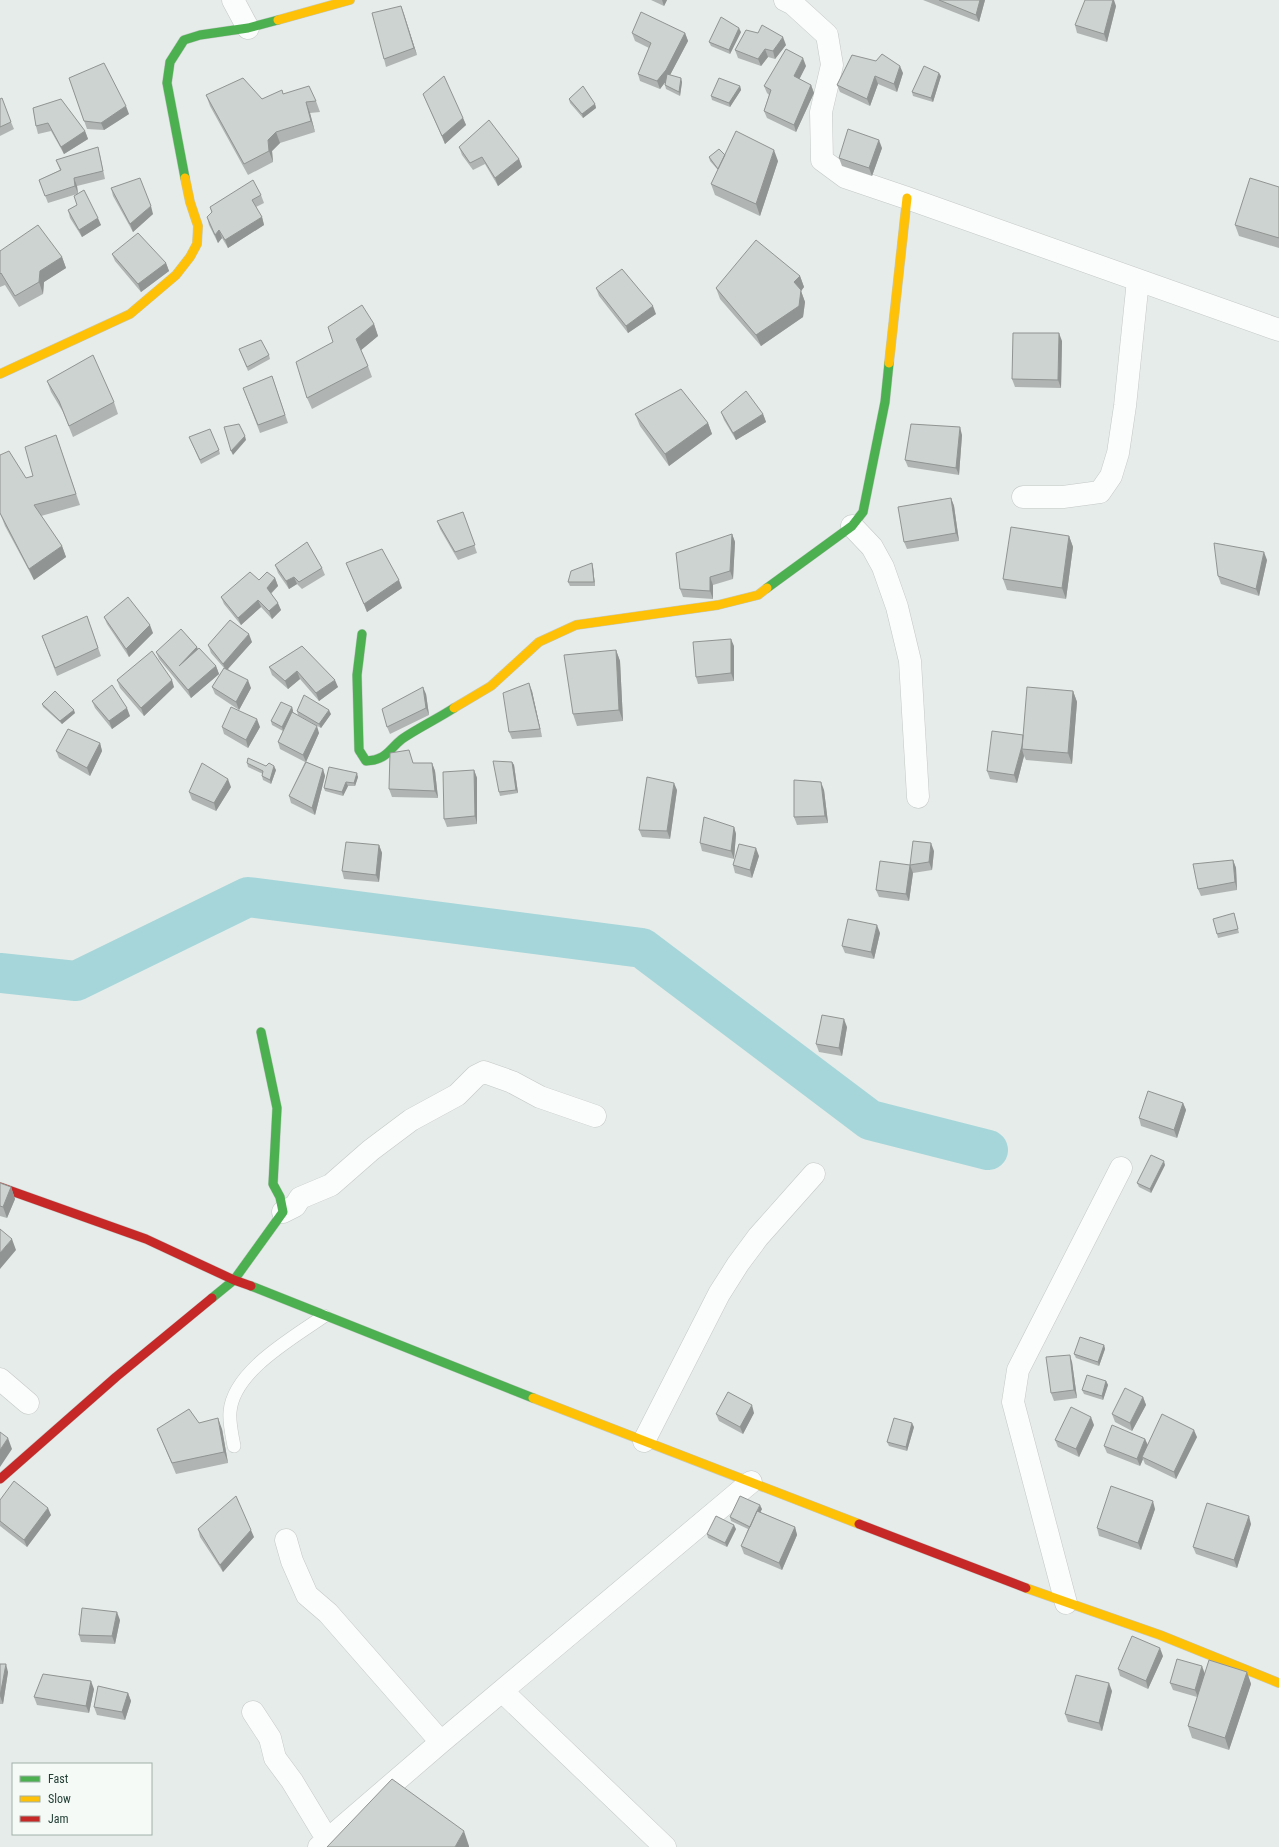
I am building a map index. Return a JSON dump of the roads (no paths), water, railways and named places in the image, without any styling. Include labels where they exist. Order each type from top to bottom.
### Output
[{"type":"street","points":[[233,0],[248,28]]},
{"type":"street","points":[[0,374],[130,314],[176,274],[190,257],[197,244],[198,226],[190,202],[167,83],[170,62],[184,40],[200,35],[248,28],[350,0]]},
{"type":"street","points":[[785,0],[793,4],[827,35],[832,65],[821,112],[822,160],[844,178],[907,198],[1279,330]]},
{"type":"street","points":[[362,634],[357,675],[359,699],[358,750],[366,761],[378,761],[391,751],[401,740],[491,686],[516,665],[539,642],[576,624],[718,605],[758,595],[852,526],[863,512],[865,506],[885,402],[907,198]]},
{"type":"street","points":[[1023,497],[1063,497],[1100,492],[1111,476],[1118,453],[1125,406],[1138,280]]},
{"type":"street","points":[[852,526],[872,548],[883,567],[897,608],[910,661],[918,797]]},
{"type":"street","points":[[261,1032],[272,1075],[277,1108],[273,1184],[280,1196],[283,1212]]},
{"type":"street","points":[[0,1479],[116,1377],[234,1280],[283,1212],[295,1206],[300,1198],[331,1185],[371,1150],[411,1120],[457,1095],[476,1076],[484,1072],[512,1082],[540,1097],[595,1116]]},
{"type":"street","points":[[1066,1603],[1013,1402],[1018,1370],[1121,1168]]},
{"type":"street","points":[[644,1441],[719,1294],[738,1264],[758,1238],[814,1174]]},
{"type":"street","points":[[0,1187],[146,1239],[234,1280],[271,1293],[324,1316],[1066,1603],[1160,1634],[1279,1683]]},
{"type":"street","points":[[0,1379],[28,1403]]},
{"type":"street","points":[[253,1712],[270,1738],[275,1758],[292,1781],[323,1843],[751,1482]]},
{"type":"street","points":[[286,1540],[292,1561],[307,1595],[328,1613],[441,1742]]},
{"type":"street","points":[[502,1691],[665,1847]]},
{"type":"lane","points":[[234,1446],[229,1413],[232,1398],[240,1383],[255,1367],[324,1316]]},
{"type":"waterway","points":[[0,973],[76,981],[248,897],[642,948],[870,1120],[988,1150]]}]
